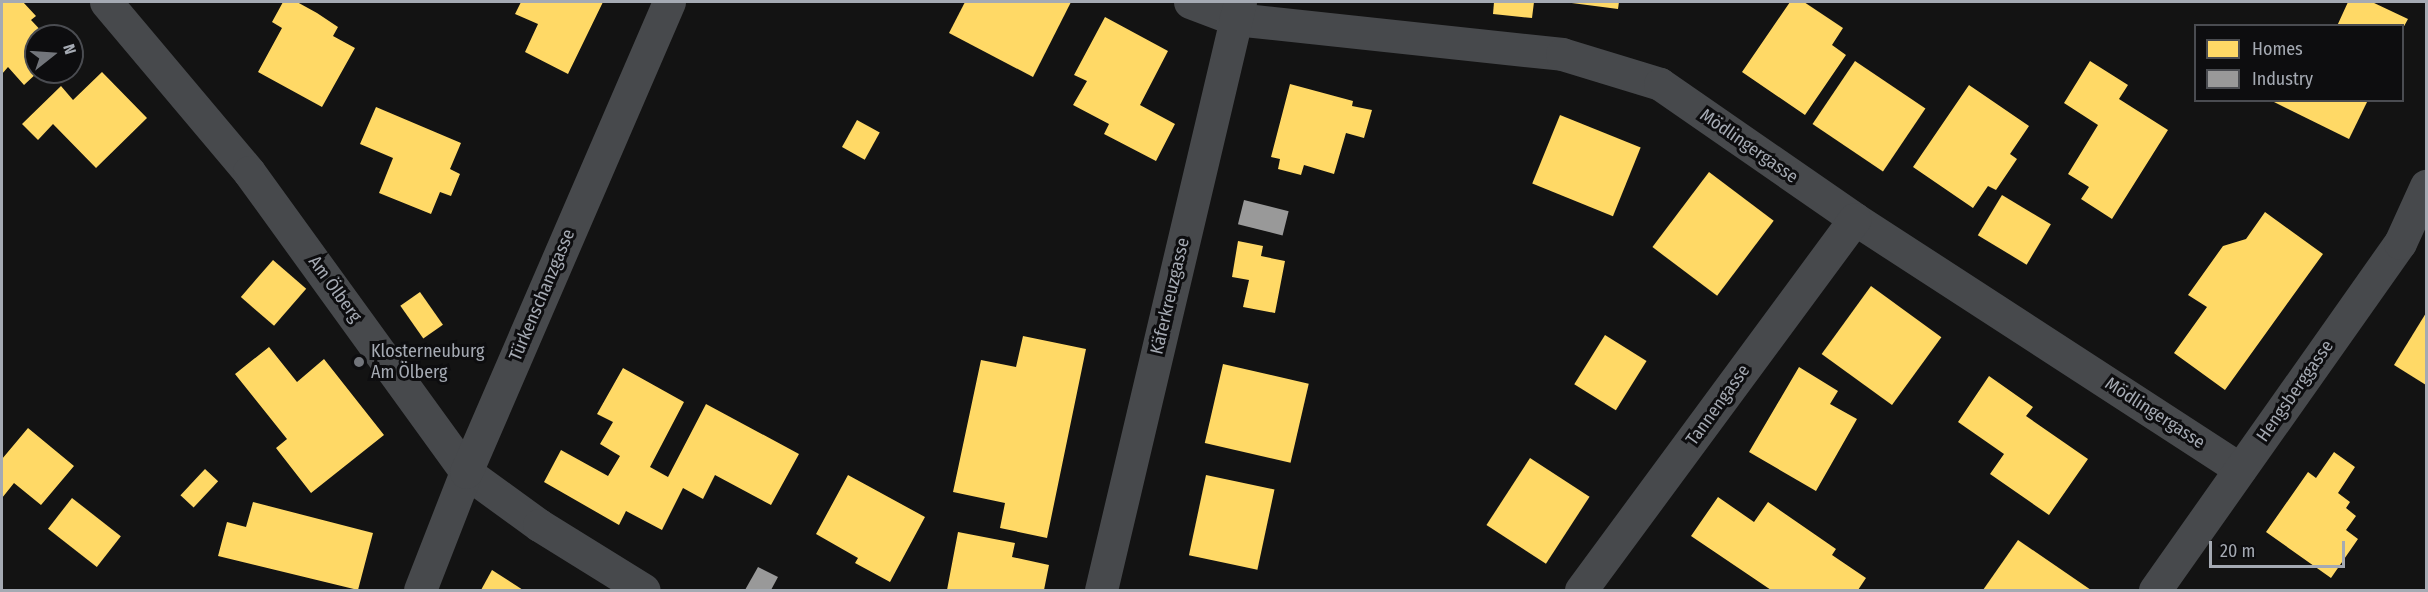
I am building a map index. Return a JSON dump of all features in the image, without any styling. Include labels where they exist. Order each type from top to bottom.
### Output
[{"type":"street","name":"Am Ölberg","points":[[106,2],[249,172],[466,472],[530,520],[644,591]]},
{"type":"street","name":"Türkenschanzgasse","points":[[420,591],[466,472],[669,2]]},
{"type":"street","name":"Mödlingergasse","points":[[1190,2],[1562,54],[1660,84],[1855,219],[2240,469]]},
{"type":"street","name":"Käferkreuzgasse","points":[[1101,591],[1238,10]]},
{"type":"street","name":"Hengsberggasse","points":[[2155,591],[2400,243],[2427,186]]},
{"type":"street","name":"Tannengasse","points":[[1581,591],[1855,219]]},
{"type":"building: Homes","points":[[2,2],[23,2],[36,16],[31,20],[35,24],[24,24],[25,84],[24,85],[8,67],[2,74]]},
{"type":"building: Homes","points":[[283,2],[297,2],[317,13],[338,27],[333,36],[355,48],[322,107],[258,72],[282,28],[272,22]]},
{"type":"building: Homes","points":[[521,2],[603,2],[568,74],[525,52],[538,24],[515,14]]},
{"type":"building: Homes","points":[[965,2],[1071,2],[1033,77],[949,33]]},
{"type":"building: Homes","points":[[1494,2],[1534,2],[1532,18],[1493,14]]},
{"type":"building: Homes","points":[[1564,2],[1619,2],[1618,9]]},
{"type":"building: Homes","points":[[1790,2],[1804,2],[1843,28],[1832,45],[1846,55],[1805,115],[1742,72]]},
{"type":"building: Homes","points":[[2348,2],[2372,2],[2408,19],[2404,26],[2404,24],[2338,24]]},
{"type":"building: Homes","points":[[1105,17],[1168,51],[1140,105],[1175,124],[1156,161],[1104,134],[1109,124],[1073,105],[1087,81],[1074,75]]},
{"type":"building: Homes","points":[[1855,61],[1925,109],[1883,172],[1813,124]]},
{"type":"building: Homes","points":[[2090,61],[2128,85],[2119,99],[2168,130],[2112,219],[2081,199],[2089,187],[2068,174],[2098,125],[2064,103]]},
{"type":"building: Homes","points":[[102,72],[147,118],[96,168],[53,124],[38,140],[22,124],[61,86],[73,100]]},
{"type":"building: Homes","points":[[1290,84],[1353,101],[1352,106],[1372,110],[1364,138],[1346,133],[1334,174],[1304,165],[1301,175],[1278,169],[1280,159],[1271,157]]},
{"type":"building: Homes","points":[[1969,85],[2029,126],[2010,154],[2017,159],[1996,190],[1988,186],[1973,208],[1913,167]]},
{"type":"building: Homes","points":[[2274,102],[2367,102],[2349,139]]},
{"type":"building: Homes","points":[[376,107],[461,143],[450,169],[460,174],[451,196],[440,192],[431,214],[379,193],[393,158],[360,144]]},
{"type":"building: Homes","points":[[1560,115],[1641,148],[1613,216],[1532,184]]},
{"type":"building: Homes","points":[[857,120],[880,133],[865,160],[842,147]]},
{"type":"building: Homes","points":[[1709,172],[1774,221],[1717,296],[1652,247]]},
{"type":"building: Homes","points":[[2002,195],[2051,224],[2027,265],[1978,235]]},
{"type":"building: Homes","points":[[2265,212],[2323,254],[2225,390],[2174,353],[2207,307],[2188,295],[2223,246],[2246,239]]},
{"type":"building: Homes","points":[[1238,241],[1263,246],[1261,256],[1285,261],[1275,313],[1243,307],[1249,280],[1232,277]]},
{"type":"building: Homes","points":[[273,260],[306,289],[274,326],[241,297]]},
{"type":"building: Homes","points":[[1871,286],[1941,337],[1892,405],[1822,354]]},
{"type":"building: Homes","points":[[420,292],[443,325],[423,339],[400,306]]},
{"type":"building: Homes","points":[[2426,313],[2426,385],[2394,365]]},
{"type":"building: Homes","points":[[1605,335],[1647,361],[1616,410],[1574,384]]},
{"type":"building: Homes","points":[[1023,336],[1086,349],[1047,538],[1000,528],[1005,503],[953,492],[981,360],[1016,367]]},
{"type":"building: Homes","points":[[269,347],[297,382],[324,359],[384,435],[311,493],[276,448],[287,439],[235,374]]},
{"type":"building: Homes","points":[[1223,364],[1309,384],[1291,463],[1205,443]]},
{"type":"building: Homes","points":[[1799,367],[1838,391],[1830,404],[1857,419],[1816,491],[1749,452]]},
{"type":"building: Homes","points":[[623,368],[684,402],[650,467],[668,477],[706,404],[799,454],[771,505],[715,475],[703,499],[683,488],[662,530],[626,511],[619,525],[544,482],[561,450],[608,476],[620,456],[600,444],[613,422],[597,414]]},
{"type":"building: Homes","points":[[1989,376],[2033,407],[2026,416],[2088,459],[2049,515],[1990,474],[2004,454],[1958,422]]},
{"type":"building: Homes","points":[[28,428],[74,466],[41,505],[14,483],[2,498],[2,459]]},
{"type":"building: Homes","points":[[2334,452],[2355,467],[2338,493],[2350,502],[2346,508],[2356,516],[2346,530],[2358,539],[2331,578],[2266,532],[2308,472],[2316,478]]},
{"type":"building: Homes","points":[[1530,458],[1590,497],[1546,564],[1486,525]]},
{"type":"building: Homes","points":[[205,469],[218,481],[194,508],[180,495]]},
{"type":"building: Homes","points":[[848,475],[925,517],[890,582],[855,563],[858,558],[816,534]]},
{"type":"building: Homes","points":[[1206,475],[1274,490],[1257,570],[1189,555]]},
{"type":"building: Homes","points":[[1718,497],[1754,522],[1768,502],[1836,549],[1832,555],[1866,578],[1858,590],[1771,590],[1691,536]]},
{"type":"building: Homes","points":[[72,498],[121,536],[97,567],[48,529]]},
{"type":"building: Homes","points":[[253,502],[373,533],[358,590],[218,556],[227,522],[246,527]]},
{"type":"building: Homes","points":[[958,532],[1015,543],[1012,557],[1049,565],[1044,590],[947,590]]},
{"type":"building: Homes","points":[[2018,540],[2091,590],[1983,590]]},
{"type":"building: Homes","points":[[492,570],[523,590],[481,590]]},
{"type":"building: Industry","points":[[1244,200],[1289,211],[1283,235],[1238,224]]},
{"type":"building: Industry","points":[[758,567],[778,577],[771,590],[745,590]]},
{"type":"place","name":"Klosterneuburg Am Ölberg","points":[[359,362]]}]
